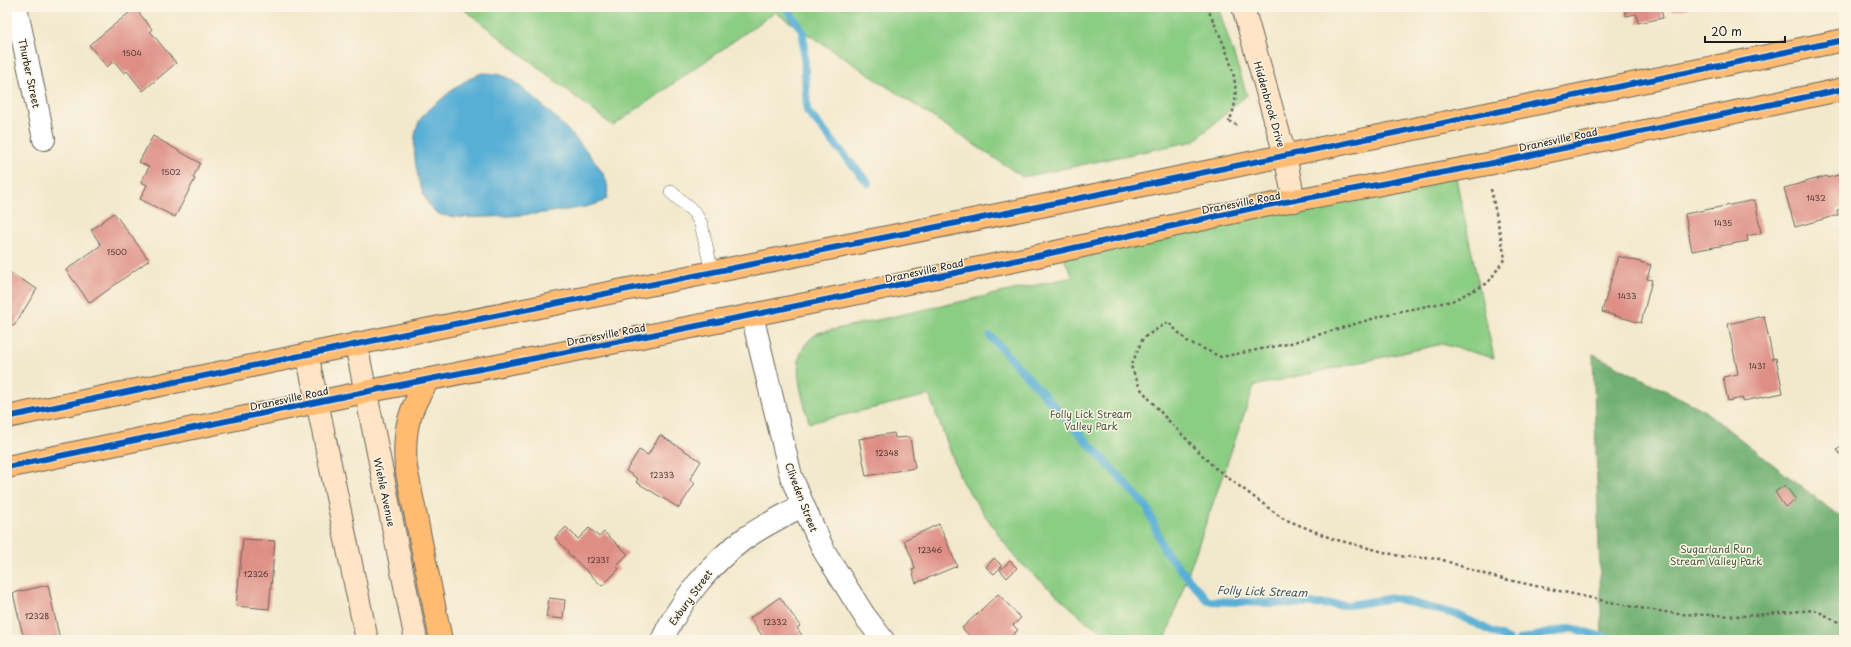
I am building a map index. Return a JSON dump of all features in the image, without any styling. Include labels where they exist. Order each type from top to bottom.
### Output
[{"type":"main road","name":"Hiddenbrook Drive","points":[[1243,7],[1285,155],[1294,201]]},
{"type":"main road","points":[[7,417],[307,354],[1056,203],[1844,40]]},
{"type":"main road","name":"Dranesville Road","points":[[7,467],[429,379],[752,316],[1034,257],[1253,208],[1488,164],[1844,89]]},
{"type":"main road","name":"Wiehle Avenue","points":[[356,344],[416,640]]},
{"type":"main road","points":[[307,354],[367,640]]},
{"type":"main road","points":[[429,379],[414,402],[404,442],[406,468],[441,640]]},
{"type":"street","name":"Thurber Street","points":[[16,7],[44,139]]},
{"type":"street","name":"Cliveden Street","points":[[752,316],[792,476],[803,505],[824,551],[864,615],[883,640]]},
{"type":"street","name":"Exbury Street","points":[[662,640],[668,626],[683,603],[712,566],[745,538],[803,505]]},
{"type":"lane","points":[[671,192],[695,213],[701,224],[712,272]]},
{"type":"path","points":[[1207,7],[1227,55],[1234,81],[1236,94],[1234,112],[1229,121],[1237,125]]},
{"type":"path","points":[[1488,164],[1491,191],[1505,258],[1488,283],[1452,301],[1392,313],[1287,344],[1221,357],[1187,341],[1168,322],[1143,338],[1131,366],[1140,388],[1164,416],[1215,468],[1282,518],[1333,539],[1399,556],[1440,559],[1490,576],[1633,607],[1678,614],[1743,616],[1815,610],[1844,625]]},
{"type":"green space","points":[[461,7],[1218,7],[1247,95],[1194,141],[1023,177],[775,12],[613,126]]},
{"type":"green space","name":"Folly Lick Stream Valley Park","points":[[1453,164],[1494,358],[1442,344],[1254,386],[1165,640],[1117,640],[1086,621],[1015,558],[962,482],[929,395],[809,423],[798,374],[799,362],[802,351],[808,342],[818,333],[1073,277],[1060,251]]},
{"type":"green space","name":"Sugarland Run Stream Valley Park","points":[[1593,354],[1702,409],[1844,520],[1844,640],[1602,640]]},
{"type":"water","points":[[482,73],[506,77],[530,94],[562,124],[601,169],[607,182],[607,198],[599,203],[568,210],[492,217],[450,216],[439,214],[432,208],[426,201],[416,168],[414,149],[416,131],[423,116],[428,111],[452,90]]},
{"type":"building","points":[[1624,7],[1669,8],[1661,9],[1663,18],[1638,23],[1636,14],[1626,16]]},
{"type":"building","points":[[1671,7],[1689,7],[1689,8],[1671,11]]},
{"type":"building","points":[[135,8],[152,29],[150,31],[176,63],[143,91],[127,71],[124,73],[114,61],[107,67],[89,45]]},
{"type":"building","points":[[153,136],[200,163],[193,178],[195,179],[175,217],[140,199],[147,185],[141,182],[149,167],[139,162]]},
{"type":"building","points":[[1842,174],[1844,182],[1844,208],[1837,210],[1838,215],[1795,227],[1784,188],[1827,176],[1827,178]]},
{"type":"building","points":[[1755,200],[1761,233],[1747,236],[1748,241],[1692,251],[1685,214]]},
{"type":"building","points":[[114,213],[149,260],[90,303],[66,270],[101,245],[91,230]]},
{"type":"building","points":[[1618,256],[1651,265],[1647,279],[1652,280],[1641,323],[1602,312]]},
{"type":"building","points":[[7,271],[37,289],[14,326],[7,321]]},
{"type":"building","points":[[1764,316],[1773,359],[1776,358],[1783,393],[1743,401],[1742,398],[1728,401],[1723,377],[1738,374],[1728,324]]},
{"type":"building","points":[[894,433],[895,438],[910,437],[915,468],[866,476],[859,439]]},
{"type":"building","points":[[660,435],[701,461],[690,479],[695,483],[679,508],[636,482],[638,479],[626,471],[639,450],[648,455]]},
{"type":"building","points":[[1844,444],[1844,459],[1837,450]]},
{"type":"building","points":[[1785,485],[1796,500],[1785,507],[1775,492]]},
{"type":"building","points":[[939,524],[957,566],[916,583],[912,570],[915,569],[913,561],[904,540]]},
{"type":"building","points":[[566,527],[578,539],[589,528],[599,537],[604,532],[628,554],[616,566],[619,569],[602,586],[567,552],[568,551],[555,538]]},
{"type":"building","points":[[243,539],[275,541],[269,609],[236,606]]},
{"type":"building","points":[[994,558],[1002,566],[994,574],[986,567]]},
{"type":"building","points":[[1010,561],[1017,568],[1007,578],[1000,570]]},
{"type":"building","points":[[48,585],[60,640],[24,640],[13,593]]},
{"type":"building","points":[[998,594],[1021,618],[1013,625],[1018,630],[1007,640],[980,640],[977,637],[973,640],[962,628]]},
{"type":"building","points":[[780,597],[800,626],[797,628],[805,640],[765,640],[750,618]]},
{"type":"building","points":[[549,598],[565,600],[563,619],[546,617]]},
{"type":"waterway","name":"Folly Lick Stream","points":[[786,7],[803,32],[807,111],[868,183]]},
{"type":"waterway","name":"Folly Lick Stream","points":[[990,336],[1147,507],[1164,550],[1208,601],[1349,605],[1394,598],[1458,615],[1509,640]]},
{"type":"waterway","name":"Folly Lick Stream","points":[[1519,640],[1571,628],[1615,640]]},
{"type":"cycle path","points":[[7,417],[405,334],[1056,203],[1844,40]]},
{"type":"cycle path","points":[[7,467],[365,392],[752,315],[1042,255],[1253,208],[1488,164],[1844,89]]}]
